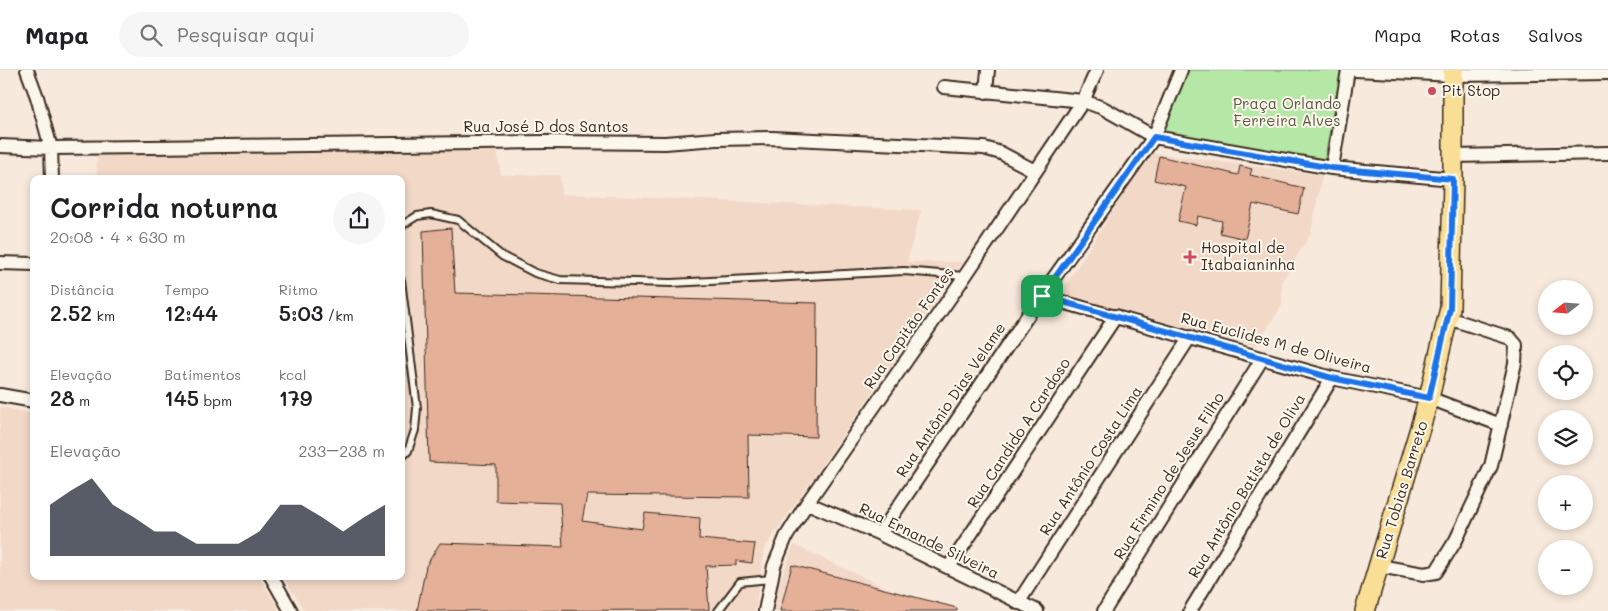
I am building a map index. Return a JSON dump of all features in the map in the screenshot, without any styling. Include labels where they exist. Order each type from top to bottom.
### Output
[{"type":"main road","name":"Rua Tobias Barreto","points":[[1365,611],[1429,398],[1450,308],[1453,72]]},
{"type":"street","points":[[27,70],[37,97],[51,148],[52,175]]},
{"type":"street","points":[[986,92],[988,70]]},
{"type":"street","name":"Rua Capitão Fontes","points":[[765,611],[774,566],[786,537],[807,503],[965,276],[1083,101],[1097,70]]},
{"type":"street","points":[[1154,137],[1181,70]]},
{"type":"street","points":[[1332,168],[1348,70]]},
{"type":"street","points":[[1356,70],[1608,73]]},
{"type":"street","points":[[944,87],[1083,101],[1103,108],[1154,137],[1332,168],[1453,179]]},
{"type":"street","name":"Rua Antônio Dias Velame","points":[[880,534],[1042,296],[1154,137]]},
{"type":"street","name":"Rua José D dos Santos","points":[[0,146],[51,148],[546,142],[665,144],[716,138],[772,138],[984,148],[1001,153],[1035,171]]},
{"type":"street","points":[[1453,156],[1608,153]]},
{"type":"street","points":[[0,263],[30,264]]},
{"type":"street","name":"Rua Euclides M de Oliveira","points":[[1042,296],[1332,378],[1429,398],[1501,425]]},
{"type":"street","name":"Rua Candido A Cardoso","points":[[950,567],[1116,316]]},
{"type":"street","points":[[1379,566],[1424,574],[1436,572],[1449,552],[1491,466],[1517,349],[1514,341],[1510,338],[1448,318]]},
{"type":"street","name":"Rua Antônio Costa Lima","points":[[1018,603],[1190,337]]},
{"type":"street","name":"Rua Firmino de Jesus Filho","points":[[1104,611],[1262,359]]},
{"type":"street","name":"Rua Antônio Batista de Oliva","points":[[1190,611],[1332,378]]},
{"type":"street","points":[[0,395],[30,400]]},
{"type":"street","name":"Rua Ernande Silveira","points":[[807,503],[880,534],[1037,611]]},
{"type":"street","points":[[273,580],[291,611]]},
{"type":"lane","points":[[405,223],[417,216],[431,214],[458,220],[502,256],[534,273],[560,280],[671,283],[898,271],[965,276]]},
{"type":"lane","points":[[405,312],[417,408],[416,430],[405,454]]},
{"type":"lane","points":[[718,611],[740,582],[771,579]]},
{"type":"shaded area","points":[[497,149],[501,175],[560,175],[561,194],[921,210],[907,262],[962,262],[764,549],[755,611],[305,611],[285,580],[405,580],[405,175],[97,175],[97,155],[279,154]]},
{"type":"shaded area","name":"Hospital de Itabaianinha","points":[[1150,153],[1322,175],[1311,233],[1282,281],[1282,305],[1256,346],[1060,294]]},
{"type":"shaded area","points":[[0,407],[30,413],[30,580],[261,580],[280,611],[0,611]]},
{"type":"shaded area","points":[[794,545],[935,611],[773,611],[776,591]]},
{"type":"green space","name":"Praça Orlando Ferreira Alves","points":[[1188,70],[1341,70],[1324,162],[1160,134]]},
{"type":"building","points":[[1159,156],[1238,175],[1240,166],[1252,169],[1250,175],[1304,188],[1298,214],[1253,204],[1245,239],[1220,233],[1222,221],[1198,216],[1196,225],[1178,221],[1186,187],[1154,180]]},
{"type":"building","points":[[451,228],[455,293],[817,303],[816,437],[748,435],[749,497],[587,495],[582,521],[642,529],[645,513],[700,518],[699,539],[755,544],[752,563],[736,561],[736,565],[706,566],[709,610],[417,611],[426,566],[440,543],[563,547],[560,503],[496,501],[496,465],[429,462],[423,231]]},
{"type":"building","points":[[792,565],[957,608],[957,611],[780,611]]},
{"type":"place","name":"Pit Stop","points":[[1432,91]]},
{"type":"place","name":"Hospital de Itabaianinha","points":[[1190,257]]},
{"type":"route","points":[[1154,137],[1332,168],[1453,179],[1450,308],[1429,398],[1332,378],[1042,296],[1154,137]]}]
